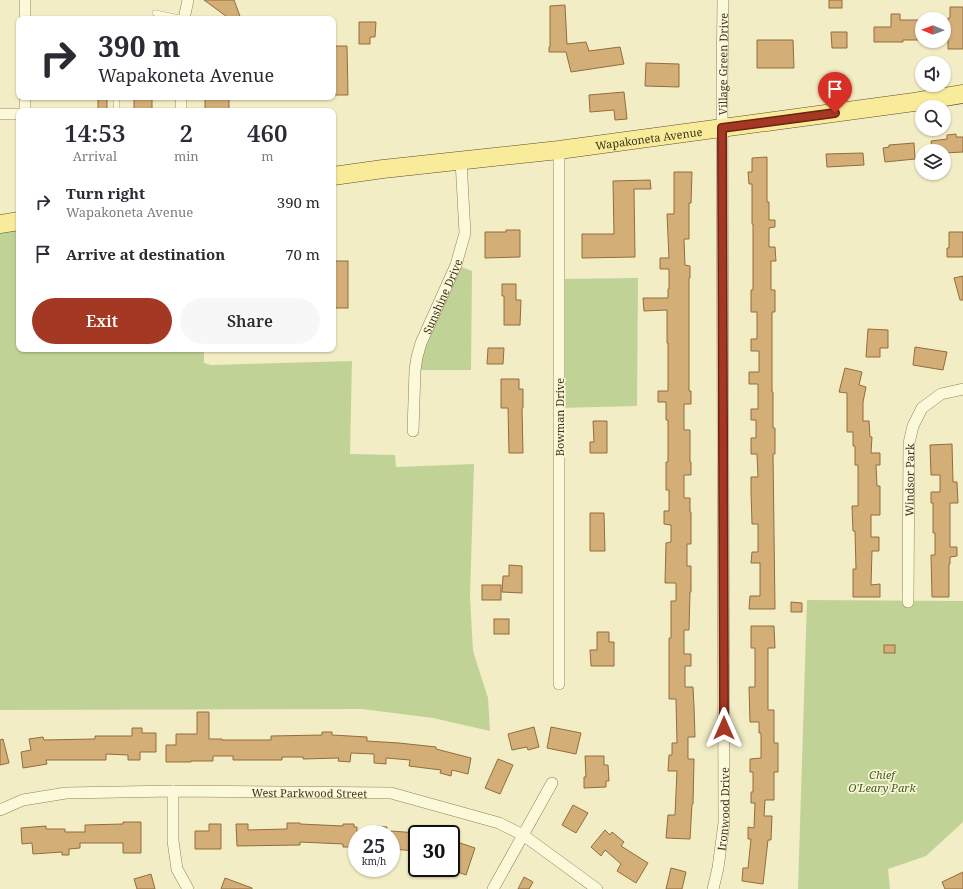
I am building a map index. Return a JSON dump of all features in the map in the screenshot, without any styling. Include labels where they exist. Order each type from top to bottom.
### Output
[{"type":"main road","name":"Wapakoneta Avenue","points":[[336,176],[559,150],[963,94]]},
{"type":"main road","points":[[0,224],[16,221]]},
{"type":"street","points":[[25,0],[25,16]]},
{"type":"street","points":[[185,16],[188,0]]},
{"type":"street","name":"Village Green Drive","points":[[722,128],[723,0]]},
{"type":"street","points":[[0,114],[16,114]]},
{"type":"street","name":"Ironwood Drive","points":[[713,889],[718,868],[724,823],[722,128]]},
{"type":"street","name":"Bowman Drive","points":[[559,150],[559,684]]},
{"type":"street","name":"Sunshine Drive","points":[[413,431],[416,357],[420,343],[456,266],[465,233],[461,161]]},
{"type":"street","name":"Windsor Park","points":[[908,602],[909,443],[913,426],[922,408],[941,394],[963,389]]},
{"type":"street","points":[[493,889],[552,783]]},
{"type":"street","points":[[173,791],[173,841],[177,869],[188,889]]},
{"type":"street","name":"West Parkwood Street","points":[[0,810],[23,800],[66,793],[173,791],[391,793],[499,823],[522,835],[597,889]]},
{"type":"lane","points":[[155,13],[170,16]]},
{"type":"green space","points":[[16,221],[16,352],[204,352],[204,363],[211,365],[352,361],[350,454],[395,455],[396,467],[474,464],[470,596],[473,651],[488,698],[490,731],[433,718],[362,709],[0,710],[0,224]]},
{"type":"green space","points":[[456,265],[472,271],[471,370],[415,370]]},
{"type":"green space","points":[[638,278],[637,406],[559,408],[559,279]]},
{"type":"green space","name":"Chief O'Leary Park","points":[[807,600],[963,601],[963,822],[926,856],[888,869],[890,889],[798,889]]},
{"type":"building","points":[[204,0],[234,0],[240,16],[226,16]]},
{"type":"building","points":[[829,0],[842,0],[842,8],[829,8]]},
{"type":"building","points":[[565,5],[567,44],[586,42],[589,51],[620,47],[624,64],[571,72],[566,52],[549,52],[550,6]]},
{"type":"building","points":[[950,7],[963,7],[963,49],[948,49],[951,48]]},
{"type":"building","points":[[891,14],[900,14],[900,20],[915,20],[915,40],[903,40],[903,42],[874,42],[874,27],[891,27]]},
{"type":"building","points":[[359,22],[376,22],[375,37],[370,37],[370,44],[359,44]]},
{"type":"building","points":[[831,32],[847,32],[847,48],[832,48]]},
{"type":"building","points":[[757,40],[793,40],[794,68],[757,68]]},
{"type":"building","points":[[336,46],[347,46],[348,95],[336,95]]},
{"type":"building","points":[[646,63],[679,64],[679,87],[645,86]]},
{"type":"building","points":[[624,92],[627,119],[615,120],[614,110],[590,112],[589,95]]},
{"type":"building","points":[[98,100],[107,100],[107,108],[98,108]]},
{"type":"building","points":[[134,100],[152,100],[152,108],[134,108]]},
{"type":"building","points":[[205,100],[229,100],[229,108],[205,108]]},
{"type":"building","points":[[956,134],[956,137],[963,137],[963,152],[951,153],[951,144],[931,144],[931,141],[947,139],[947,136],[951,136],[951,135]]},
{"type":"building","points":[[914,143],[915,159],[885,162],[883,148],[889,147],[889,145]]},
{"type":"building","points":[[863,153],[864,165],[827,167],[826,154]]},
{"type":"building","points":[[767,157],[767,202],[769,202],[769,220],[775,220],[775,227],[769,228],[769,247],[775,247],[776,261],[771,261],[771,290],[775,290],[775,312],[772,312],[772,392],[773,428],[775,428],[775,454],[773,454],[775,609],[749,609],[750,596],[760,596],[760,563],[751,563],[752,552],[758,552],[758,524],[752,524],[751,477],[758,477],[757,454],[751,454],[751,438],[756,438],[756,420],[751,420],[751,409],[758,409],[758,384],[749,384],[749,372],[759,372],[759,351],[751,351],[751,339],[757,339],[757,312],[751,312],[751,290],[753,290],[753,224],[752,184],[749,184],[748,172],[752,172],[752,158]]},
{"type":"building","points":[[674,172],[692,172],[691,203],[689,203],[689,239],[684,239],[685,265],[690,266],[689,391],[691,391],[691,404],[684,404],[684,430],[690,430],[691,475],[684,475],[684,498],[690,498],[691,544],[687,544],[687,566],[691,566],[691,592],[689,630],[684,630],[684,654],[691,654],[691,666],[685,666],[685,687],[693,687],[695,737],[688,737],[688,759],[694,759],[693,804],[690,839],[666,838],[668,815],[675,815],[677,771],[668,771],[669,755],[672,755],[672,743],[677,743],[676,699],[669,699],[669,638],[671,638],[671,601],[676,601],[676,583],[665,583],[666,543],[671,542],[671,525],[664,524],[664,511],[669,511],[669,490],[666,490],[668,420],[666,420],[666,402],[658,402],[658,391],[668,391],[667,310],[644,311],[643,298],[668,298],[669,269],[660,269],[660,258],[669,258],[667,214],[674,214]]},
{"type":"building","points":[[650,180],[651,189],[634,189],[635,257],[582,258],[582,234],[614,234],[613,181]]},
{"type":"building","points":[[506,230],[520,230],[520,257],[485,258],[485,232],[506,232]]},
{"type":"building","points":[[949,232],[963,232],[963,257],[947,257],[947,248],[949,248]]},
{"type":"building","points":[[336,261],[348,261],[348,308],[336,308]]},
{"type":"building","points":[[963,276],[963,300],[960,300],[954,278]]},
{"type":"building","points":[[502,284],[516,284],[516,300],[521,300],[520,325],[504,325],[504,296],[502,296]]},
{"type":"building","points":[[868,329],[888,330],[888,348],[880,348],[880,357],[866,357]]},
{"type":"building","points":[[915,347],[947,352],[943,370],[913,365]]},
{"type":"building","points":[[488,348],[504,348],[503,364],[487,364]]},
{"type":"building","points":[[845,368],[862,372],[859,385],[866,387],[863,402],[863,421],[869,421],[870,437],[872,437],[871,453],[880,453],[880,465],[876,465],[877,486],[880,486],[880,515],[871,515],[871,537],[879,537],[879,551],[872,551],[871,585],[880,584],[880,597],[853,597],[853,569],[856,569],[855,531],[853,531],[852,506],[858,506],[858,465],[855,465],[853,432],[847,432],[847,393],[839,392]]},
{"type":"building","points":[[501,379],[519,379],[519,389],[523,389],[523,453],[509,453],[508,408],[501,408]]},
{"type":"building","points":[[593,421],[607,421],[607,453],[590,453],[590,442],[594,442]]},
{"type":"building","points":[[952,444],[953,482],[957,482],[958,503],[950,503],[950,547],[957,547],[957,556],[950,557],[949,597],[932,597],[931,555],[935,555],[935,533],[933,533],[933,503],[931,503],[931,492],[940,492],[940,475],[931,475],[930,445]]},
{"type":"building","points":[[590,513],[604,513],[605,551],[590,551]]},
{"type":"building","points":[[509,565],[522,566],[522,593],[502,592],[503,576],[509,576]]},
{"type":"building","points":[[482,585],[501,585],[501,600],[482,600]]},
{"type":"building","points":[[791,602],[802,603],[802,612],[791,612]]},
{"type":"building","points":[[494,619],[509,619],[509,634],[494,634]]},
{"type":"building","points":[[751,626],[774,626],[775,648],[768,648],[768,710],[774,710],[774,743],[778,743],[778,772],[774,772],[774,800],[765,800],[764,816],[772,816],[771,840],[768,840],[763,884],[742,881],[743,868],[748,868],[751,839],[748,839],[748,827],[754,828],[755,803],[751,803],[751,792],[753,792],[753,772],[750,772],[750,759],[761,758],[761,733],[759,733],[759,722],[750,722],[749,687],[755,687],[755,648],[751,648]]},
{"type":"building","points":[[597,632],[609,632],[609,642],[614,642],[614,666],[591,666],[590,650],[597,650]]},
{"type":"building","points":[[884,645],[895,645],[895,653],[884,653]]},
{"type":"building","points":[[197,712],[209,712],[209,739],[271,740],[271,736],[322,735],[322,732],[332,732],[332,735],[367,737],[367,741],[436,747],[436,749],[471,758],[468,774],[452,770],[451,776],[440,773],[441,770],[409,766],[410,760],[386,758],[386,764],[374,763],[374,754],[351,753],[350,762],[338,761],[339,758],[303,759],[303,757],[282,757],[282,760],[233,760],[233,756],[213,756],[213,761],[166,762],[166,745],[176,745],[176,734],[197,734]]},
{"type":"building","points":[[534,727],[539,747],[528,750],[527,747],[512,750],[508,734]]},
{"type":"building","points":[[551,727],[581,733],[576,754],[547,748]]},
{"type":"building","points":[[132,728],[142,728],[142,733],[156,733],[156,752],[140,752],[140,760],[128,760],[128,755],[106,754],[106,760],[46,760],[47,764],[23,768],[21,752],[31,750],[29,739],[43,737],[44,740],[95,739],[95,736],[132,736]]},
{"type":"building","points":[[3,739],[9,763],[0,765],[0,740]]},
{"type":"building","points":[[585,756],[604,756],[604,765],[608,765],[609,781],[606,781],[606,787],[584,788],[584,777],[586,777]]},
{"type":"building","points":[[498,759],[513,765],[500,794],[485,788]]},
{"type":"building","points":[[573,805],[588,813],[576,833],[562,825]]},
{"type":"building","points":[[123,822],[141,822],[141,853],[123,853],[123,843],[80,843],[80,848],[69,849],[69,855],[62,855],[62,852],[33,854],[32,843],[22,844],[21,828],[46,826],[46,829],[65,829],[65,832],[85,832],[85,825],[123,824]]},
{"type":"building","points":[[287,823],[343,826],[343,824],[354,824],[348,825],[348,847],[343,847],[343,844],[300,842],[300,845],[237,846],[236,824],[248,824],[248,830],[287,829]]},
{"type":"building","points":[[209,824],[221,824],[221,849],[195,849],[195,831],[209,831]]},
{"type":"building","points":[[605,830],[610,835],[612,832],[624,842],[621,846],[648,863],[636,883],[617,871],[621,864],[605,850],[601,856],[591,847]]},
{"type":"building","points":[[400,832],[408,832],[408,850],[400,850]]},
{"type":"building","points":[[460,843],[475,848],[466,875],[460,873]]},
{"type":"building","points":[[671,868],[686,872],[682,889],[666,889]]},
{"type":"building","points":[[963,872],[963,889],[945,889],[942,882]]},
{"type":"building","points":[[151,874],[155,889],[137,889],[134,879]]},
{"type":"building","points":[[524,877],[533,882],[529,889],[518,889]]},
{"type":"building","points":[[225,878],[252,888],[252,889],[221,889]]},
{"type":"route","points":[[724,728],[722,128],[835,113]]}]
